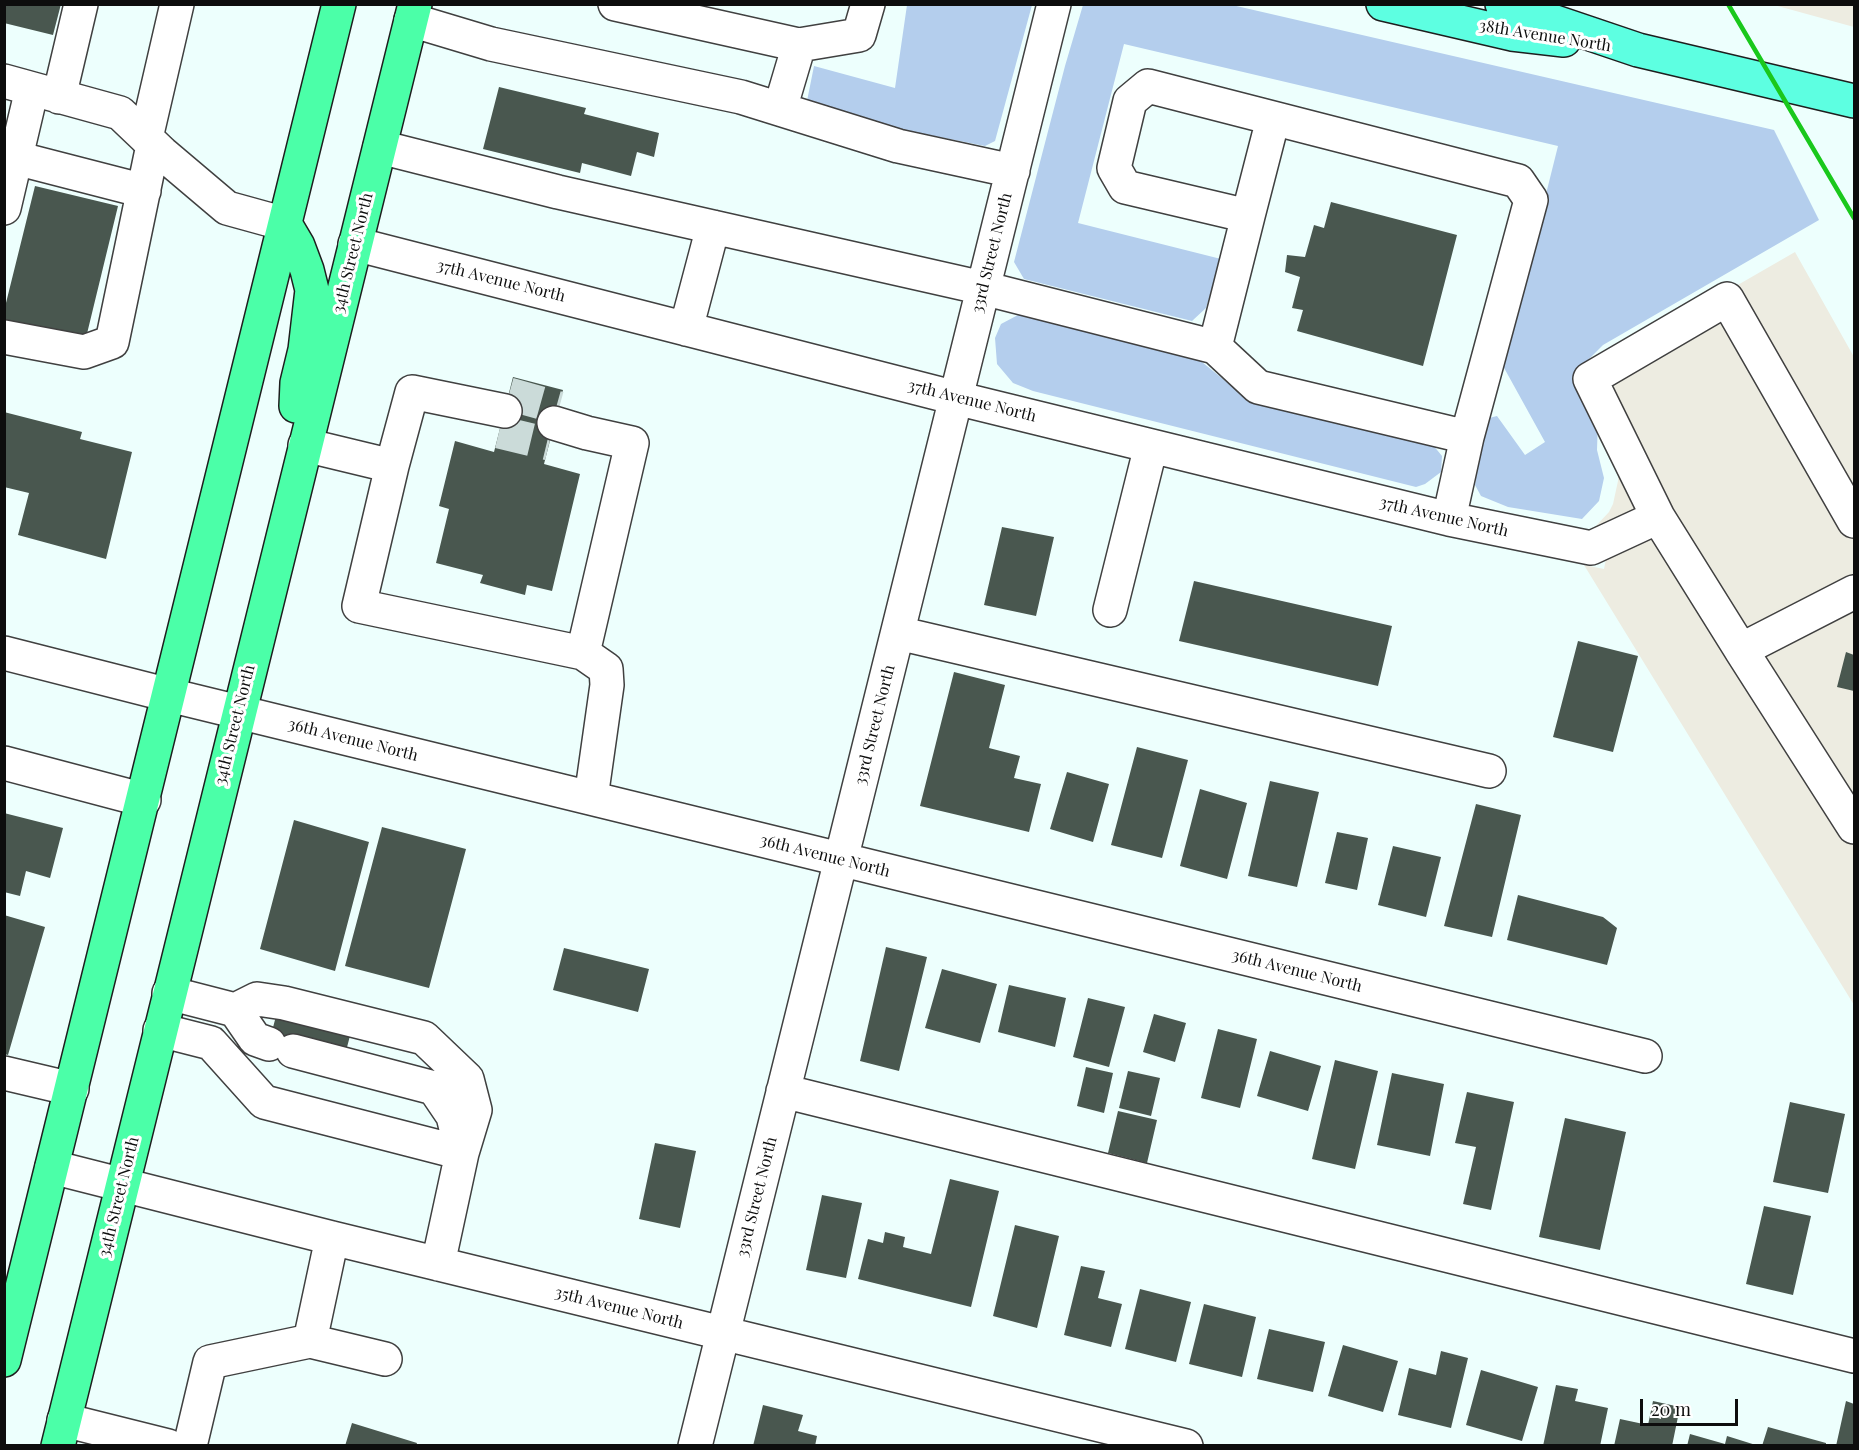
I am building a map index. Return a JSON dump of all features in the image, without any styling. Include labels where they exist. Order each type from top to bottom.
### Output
[{"type":"highway","points":[[4,1360],[339,4]]},
{"type":"highway","name":"34th Street North","points":[[61,1433],[413,12]]},
{"type":"highway","points":[[285,224],[298,246],[312,290],[310,314],[297,383],[296,403],[307,438]]},
{"type":"main road","name":"38th Avenue North","points":[[1383,4],[1512,34],[1638,50]]},
{"type":"main road","name":"38th Avenue North","points":[[1502,4],[1638,50],[1854,101]]},
{"type":"street","points":[[4,208],[32,89],[81,4]]},
{"type":"street","points":[[4,336],[84,352],[112,342],[144,191],[150,142],[177,4]]},
{"type":"street","points":[[615,4],[799,45],[859,35],[868,4]]},
{"type":"street","name":"33rd Street North","points":[[695,1446],[1054,4]]},
{"type":"street","points":[[413,12],[491,44],[741,97],[898,146],[1013,171]]},
{"type":"street","points":[[780,109],[799,45]]},
{"type":"street","points":[[1248,216],[1125,187],[1114,168],[1130,101],[1148,86],[1518,181],[1531,200],[1467,437],[1449,519]]},
{"type":"street","points":[[32,89],[120,113],[227,208],[285,224]]},
{"type":"street","points":[[1215,347],[1273,118]]},
{"type":"street","points":[[380,147],[558,192],[983,288],[1215,347],[1257,387],[1467,437]]},
{"type":"street","points":[[16,158],[144,191]]},
{"type":"street","points":[[686,328],[712,227]]},
{"type":"street","name":"37th Avenue North","points":[[355,244],[956,398],[1449,519],[1591,548],[1658,517]]},
{"type":"street","points":[[1854,521],[1726,299],[1590,378],[1658,517],[1854,827]]},
{"type":"street","points":[[504,413],[412,392],[359,606],[583,653],[606,669],[607,685],[591,798]]},
{"type":"street","points":[[554,425],[632,443],[583,653]]},
{"type":"street","points":[[307,438],[392,466]]},
{"type":"street","points":[[1110,610],[1151,446]]},
{"type":"street","points":[[1741,650],[1854,592]]},
{"type":"street","points":[[898,633],[1489,771]]},
{"type":"street","name":"36th Avenue North","points":[[4,653],[1646,1056]]},
{"type":"street","points":[[4,763],[144,800]]},
{"type":"street","points":[[169,993],[235,1010],[255,1039],[281,1048],[434,1088],[453,1116],[462,1153]]},
{"type":"street","points":[[235,1010],[257,999],[284,1003],[424,1038],[467,1079],[475,1110],[462,1153],[438,1264]]},
{"type":"street","points":[[160,1030],[211,1043],[264,1102],[462,1153]]},
{"type":"street","points":[[4,1073],[72,1089]]},
{"type":"street","points":[[783,1090],[1854,1356]]},
{"type":"street","name":"35th Avenue North","points":[[52,1167],[332,1238],[1186,1446]]},
{"type":"street","points":[[310,1341],[332,1238]]},
{"type":"street","points":[[190,1446],[210,1362],[310,1341],[385,1359]]},
{"type":"street","points":[[61,1433],[168,1446]]},
{"type":"shaded area","points":[[907,5],[1032,5],[995,141],[985,146],[813,112],[807,101],[814,66],[895,88]]},
{"type":"shaded area","points":[[1083,5],[1232,5],[1774,130],[1819,220],[1603,345],[1579,369],[1598,418],[1597,450],[1604,478],[1599,501],[1582,519],[1508,507],[1481,496],[1475,485],[1480,448],[1489,418],[1497,416],[1525,455],[1545,442],[1503,366],[1558,146],[1124,44],[1078,223],[1221,259],[1206,308],[1192,321],[1024,279],[1014,262]]},
{"type":"shaded area","points":[[1774,5],[1854,5],[1854,27]]},
{"type":"shaded area","points":[[1795,252],[1854,357],[1854,1005],[1584,565],[1604,569],[1611,533],[1593,529],[1609,512],[1618,481],[1612,447],[1611,358]]},
{"type":"shaded area","points":[[1018,315],[1197,358],[1234,388],[1259,398],[1433,445],[1442,456],[1441,472],[1425,484],[1416,487],[1033,391],[1013,383],[997,364],[995,338],[1001,324]]},
{"type":"building","points":[[4,4],[61,4],[53,35],[4,23]]},
{"type":"building","points":[[499,87],[586,108],[584,114],[659,133],[654,157],[637,152],[631,176],[582,163],[580,173],[483,149]]},
{"type":"building","points":[[35,186],[118,206],[84,346],[4,327],[4,311]]},
{"type":"building","points":[[1331,202],[1457,235],[1423,366],[1297,331],[1303,310],[1292,308],[1300,277],[1285,272],[1287,255],[1305,257],[1314,225],[1324,228]]},
{"type":"building","points":[[513,377],[563,390],[544,464],[580,474],[552,591],[527,585],[525,595],[480,583],[483,575],[436,563],[449,509],[439,506],[455,441],[494,452]]},
{"type":"building","points":[[4,412],[82,432],[80,439],[132,452],[106,559],[18,535],[29,493],[4,487]]},
{"type":"building","points":[[1002,527],[1054,537],[1036,616],[984,605]]},
{"type":"building","points":[[1194,581],[1392,626],[1378,686],[1179,641]]},
{"type":"building","points":[[1578,641],[1638,656],[1613,752],[1553,737]]},
{"type":"building","points":[[1846,652],[1854,655],[1854,691],[1837,687]]},
{"type":"building","points":[[954,672],[1005,685],[989,748],[1020,756],[1014,778],[1041,784],[1029,832],[920,806]]},
{"type":"building","points":[[1137,747],[1188,760],[1162,858],[1111,845]]},
{"type":"building","points":[[1067,772],[1109,784],[1093,842],[1050,829]]},
{"type":"building","points":[[1270,781],[1319,792],[1297,887],[1248,876]]},
{"type":"building","points":[[1200,789],[1247,803],[1227,879],[1180,866]]},
{"type":"building","points":[[1476,804],[1521,815],[1492,937],[1444,926]]},
{"type":"building","points":[[4,813],[63,828],[50,878],[26,871],[20,896],[4,892]]},
{"type":"building","points":[[294,820],[369,842],[335,971],[260,949]]},
{"type":"building","points":[[382,827],[466,849],[429,988],[345,966]]},
{"type":"building","points":[[1337,832],[1368,838],[1357,890],[1325,883]]},
{"type":"building","points":[[1393,846],[1441,857],[1426,917],[1378,905]]},
{"type":"building","points":[[1518,895],[1603,917],[1617,928],[1607,965],[1507,940]]},
{"type":"building","points":[[4,915],[45,927],[8,1055],[4,1054]]},
{"type":"building","points":[[886,947],[927,957],[899,1071],[860,1061]]},
{"type":"building","points":[[564,948],[649,969],[638,1012],[553,990]]},
{"type":"building","points":[[942,969],[997,984],[980,1043],[925,1028]]},
{"type":"building","points":[[1009,985],[1066,998],[1055,1047],[998,1032]]},
{"type":"building","points":[[1088,998],[1125,1007],[1109,1067],[1073,1057]]},
{"type":"building","points":[[277,1012],[351,1032],[346,1051],[267,1051]]},
{"type":"building","points":[[1154,1014],[1186,1023],[1175,1062],[1143,1052]]},
{"type":"building","points":[[1218,1029],[1257,1039],[1240,1108],[1201,1098]]},
{"type":"building","points":[[1270,1051],[1321,1066],[1308,1111],[1257,1096]]},
{"type":"building","points":[[1335,1060],[1378,1071],[1355,1169],[1312,1159]]},
{"type":"building","points":[[1086,1067],[1113,1073],[1104,1113],[1077,1106]]},
{"type":"building","points":[[1128,1071],[1160,1078],[1151,1116],[1119,1108]]},
{"type":"building","points":[[1392,1073],[1444,1084],[1430,1156],[1377,1145]]},
{"type":"building","points":[[1467,1092],[1514,1102],[1491,1210],[1463,1204],[1476,1147],[1455,1143]]},
{"type":"building","points":[[1790,1102],[1845,1114],[1828,1193],[1773,1182]]},
{"type":"building","points":[[1118,1111],[1157,1120],[1147,1163],[1108,1153]]},
{"type":"building","points":[[1565,1118],[1626,1132],[1600,1250],[1539,1237]]},
{"type":"building","points":[[655,1143],[696,1151],[680,1228],[639,1219]]},
{"type":"building","points":[[950,1179],[999,1191],[971,1307],[858,1279],[868,1239],[883,1243],[885,1232],[905,1237],[903,1247],[931,1254]]},
{"type":"building","points":[[822,1195],[862,1203],[846,1278],[806,1270]]},
{"type":"building","points":[[1764,1206],[1811,1216],[1793,1295],[1746,1284]]},
{"type":"building","points":[[1015,1225],[1059,1236],[1037,1328],[993,1316]]},
{"type":"building","points":[[1081,1266],[1105,1271],[1098,1298],[1122,1304],[1111,1347],[1064,1335]]},
{"type":"building","points":[[1140,1289],[1191,1302],[1176,1362],[1125,1349]]},
{"type":"building","points":[[1204,1304],[1256,1317],[1242,1377],[1189,1364]]},
{"type":"building","points":[[1269,1329],[1325,1342],[1313,1392],[1257,1379]]},
{"type":"building","points":[[1343,1345],[1398,1361],[1383,1412],[1328,1396]]},
{"type":"building","points":[[1441,1351],[1468,1358],[1451,1428],[1398,1415],[1409,1368],[1436,1375]]},
{"type":"building","points":[[1481,1370],[1538,1387],[1522,1441],[1466,1425]]},
{"type":"building","points":[[1556,1385],[1578,1389],[1575,1401],[1608,1408],[1600,1446],[1543,1446]]},
{"type":"building","points":[[1653,1401],[1680,1407],[1672,1446],[1614,1446],[1620,1419],[1648,1425]]},
{"type":"building","points":[[1846,1401],[1854,1404],[1854,1446],[1836,1446]]},
{"type":"building","points":[[763,1405],[803,1415],[798,1431],[817,1436],[815,1446],[753,1446]]},
{"type":"building","points":[[352,1423],[417,1443],[416,1446],[345,1446]]},
{"type":"building","points":[[1768,1427],[1826,1443],[1826,1446],[1762,1446]]},
{"type":"building","points":[[1690,1434],[1725,1444],[1727,1436],[1759,1446],[1687,1446]]},
{"type":"tunnel","points":[[509,394],[559,408]]},
{"type":"tunnel","points":[[499,432],[549,444]]},
{"type":"railway","points":[[1728,4],[1854,218]]}]
